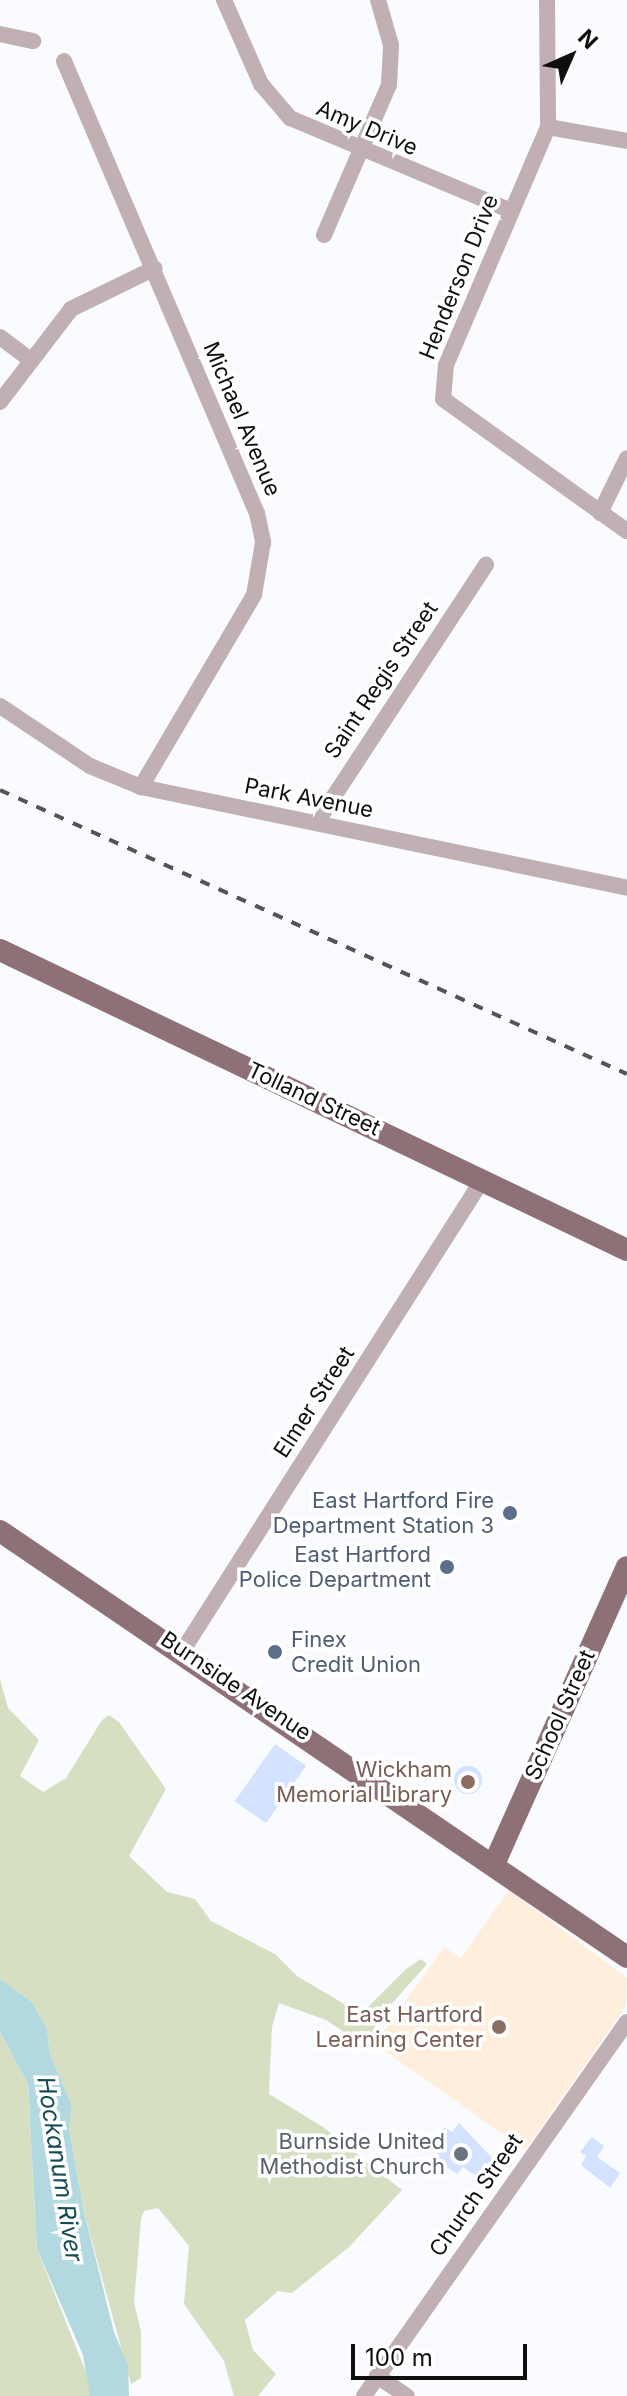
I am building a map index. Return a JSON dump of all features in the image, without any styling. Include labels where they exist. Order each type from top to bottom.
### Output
[{"type":"main road","name":"Tolland Street","points":[[0,950],[627,1250]]},
{"type":"main road","name":"Burnside Avenue","points":[[0,1531],[183,1650],[627,1957]]},
{"type":"main road","name":"School Street","points":[[494,1864],[627,1567]]},
{"type":"street","name":"Amy Drive","points":[[224,0],[274,103],[301,124],[509,210]]},
{"type":"street","points":[[324,235],[362,150],[394,64],[378,0]]},
{"type":"street","name":"Henderson Drive","points":[[547,0],[548,127],[509,210],[446,365],[443,399],[627,531]]},
{"type":"street","points":[[0,34],[33,41]]},
{"type":"street","name":"Michael Avenue","points":[[64,61],[155,268],[257,513],[263,542],[254,595],[141,787]]},
{"type":"street","points":[[548,127],[627,141]]},
{"type":"street","points":[[0,402],[71,309],[155,268]]},
{"type":"street","points":[[0,337],[31,360]]},
{"type":"street","points":[[600,513],[627,458]]},
{"type":"street","name":"Saint Regis Street","points":[[317,822],[486,565]]},
{"type":"street","name":"Park Avenue","points":[[0,706],[90,766],[141,787],[626,885]]},
{"type":"street","name":"Elmer Street","points":[[183,1650],[483,1179]]},
{"type":"street","name":"Church Street","points":[[364,2396],[627,2022]]},
{"type":"street","points":[[377,2376],[407,2396]]},
{"type":"shaded area","name":"East Hartford Learning Center","points":[[509,1890],[627,1978],[626,2006],[525,2150],[375,2044],[444,1947],[461,1958]]},
{"type":"green space","points":[[0,1679],[8,1708],[39,1740],[20,1776],[43,1792],[66,1778],[102,1720],[109,1715],[119,1722],[166,1789],[129,1856],[167,1892],[195,1899],[211,1921],[275,1954],[297,1976],[361,2014],[405,1970],[421,1959],[427,1964],[379,2018],[365,2046],[326,2020],[279,2003],[272,2027],[269,2094],[323,2127],[402,2190],[349,2247],[292,2293],[278,2291],[245,2320],[253,2350],[276,2374],[258,2396],[234,2396],[224,2361],[184,2304],[189,2246],[158,2208],[144,2211],[141,2219],[134,2303],[141,2331],[141,2378],[131,2384],[84,2212],[69,2128],[72,2105],[50,2054],[47,2028],[32,2002],[0,1979]]},
{"type":"green space","points":[[0,2032],[28,2084],[37,2249],[89,2380],[107,2396],[0,2396]]},
{"type":"water","name":"Hockanum River","points":[[0,1979],[32,2002],[47,2028],[50,2054],[72,2105],[69,2128],[84,2212],[114,2332],[128,2365],[129,2396],[90,2396],[83,2355],[37,2249],[28,2084],[0,2032]]},
{"type":"building","points":[[275,1744],[306,1766],[266,1823],[235,1801]]},
{"type":"building","name":"Wickham Memorial Library","points":[[468,1766],[478,1770],[482,1780],[478,1790],[468,1794],[458,1790],[454,1780],[458,1770]]},
{"type":"building","name":"Burnside United Methodist Church","points":[[459,2123],[495,2161],[481,2180],[463,2167],[457,2174],[434,2158],[440,2150],[432,2144],[444,2127],[452,2132]]},
{"type":"building","points":[[592,2137],[604,2146],[597,2157],[620,2173],[610,2188],[581,2165],[586,2156],[580,2152]]},
{"type":"railway","points":[[0,790],[627,1074]]},
{"type":"place","name":"East Hartford Fire Department Station 3","points":[[510,1513]]},
{"type":"place","name":"East Hartford Police Department","points":[[447,1567]]},
{"type":"place","name":"Finex Credit Union","points":[[275,1652]]},
{"type":"place","name":"Wickham Memorial Library","points":[[468,1782]]},
{"type":"place","name":"East Hartford Learning Center","points":[[499,2027]]},
{"type":"place","name":"Burnside United Methodist Church","points":[[461,2154]]}]
